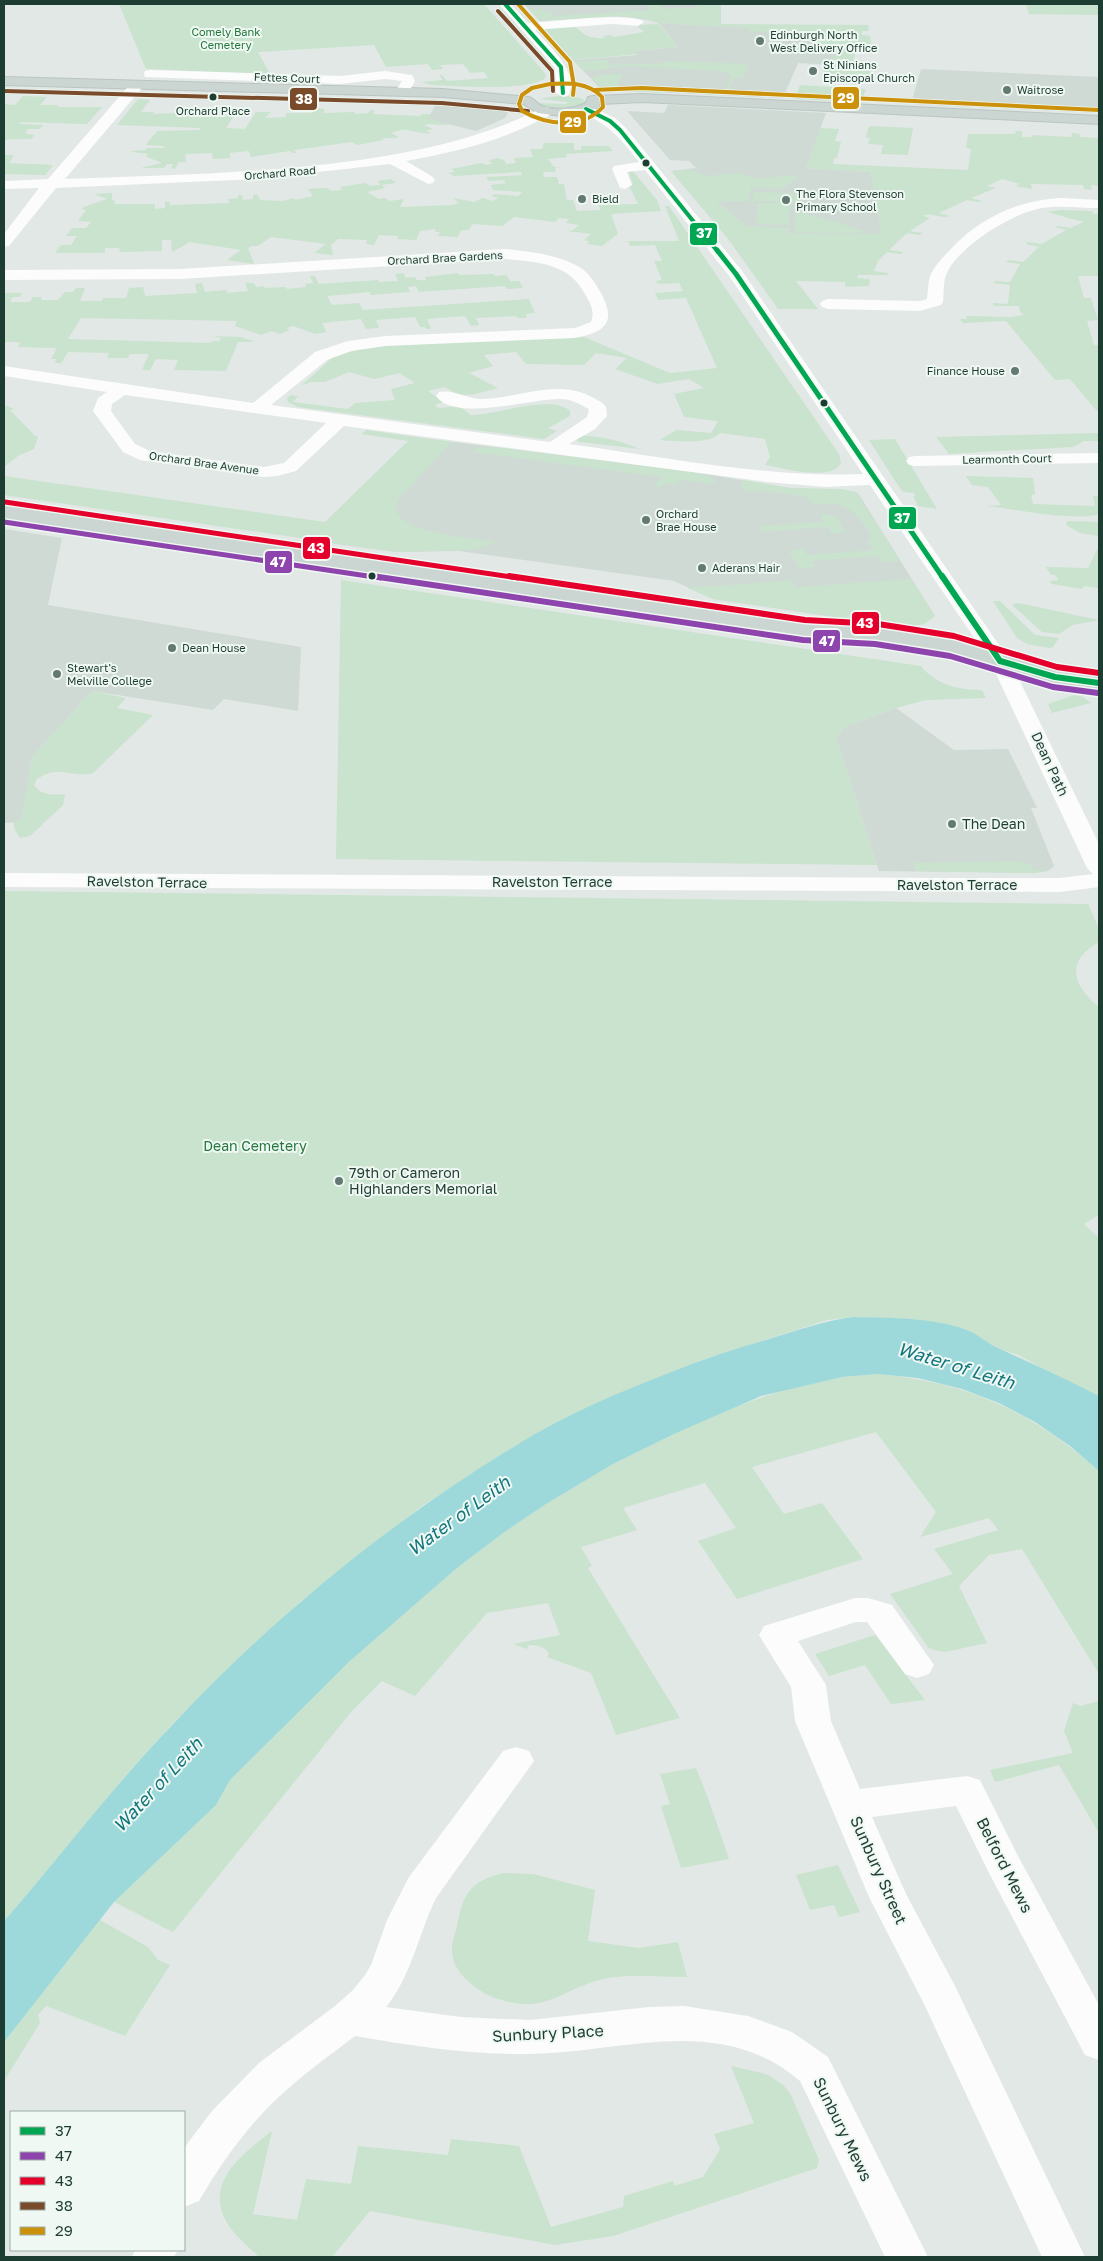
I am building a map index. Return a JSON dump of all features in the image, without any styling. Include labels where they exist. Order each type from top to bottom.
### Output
[{"type":"main road","points":[[4,81],[402,92],[529,100],[538,96],[563,93],[580,95],[589,104]]},
{"type":"main road","points":[[529,100],[529,104],[532,107],[547,111],[568,112],[589,104],[642,98],[1099,120]]},
{"type":"main road","points":[[4,512],[804,630],[877,649],[944,660],[1060,663],[1099,669]]},
{"type":"main road","points":[[1000,661],[1055,677],[1099,683]]},
{"type":"street","points":[[504,4],[561,68],[563,93]]},
{"type":"street","points":[[524,27],[612,20],[638,22]]},
{"type":"street","name":"Fettes Court","points":[[150,74],[340,80],[393,76],[407,78],[408,81],[402,92]]},
{"type":"street","points":[[4,243],[52,183],[137,85]]},
{"type":"street","name":"Dean Path","points":[[589,104],[610,121],[649,165],[736,274],[874,479],[1000,661],[1099,868]]},
{"type":"street","name":"Orchard Road","points":[[4,185],[257,175],[393,160],[487,137],[516,127],[547,111]]},
{"type":"street","points":[[393,160],[428,180]]},
{"type":"street","points":[[625,185],[619,169],[649,165]]},
{"type":"street","points":[[828,304],[920,306],[932,304],[935,302],[937,280],[940,272],[952,257],[987,227],[1035,206],[1057,203],[1099,204]]},
{"type":"street","name":"Orchard Brae Gardens","points":[[4,275],[172,274],[505,254],[543,259],[573,269],[585,278],[602,309],[601,318],[595,327],[575,334],[385,341],[338,349],[321,356],[256,409]]},
{"type":"street","points":[[4,371],[256,409],[785,478],[825,481],[874,479]]},
{"type":"street","name":"Orchard Brae Avenue","points":[[123,388],[104,402],[102,411],[131,450],[151,456],[264,472],[277,472],[290,467],[340,420]]},
{"type":"street","points":[[445,396],[455,401],[479,404],[534,395],[559,394],[585,399],[597,408],[598,416],[592,423],[570,434],[555,447]]},
{"type":"street","name":"Learmonth Court","points":[[915,461],[1099,458]]},
{"type":"street","name":"Ravelston Terrace","points":[[4,880],[1060,885],[1099,880]]},
{"type":"street","name":"Sunbury Street","points":[[917,1665],[880,1614],[868,1610],[855,1610],[776,1635],[808,1685],[812,1721],[850,1805],[888,1897],[941,1998],[1064,2257]]},
{"type":"street","points":[[185,2186],[202,2157],[227,2124],[273,2076],[367,2002],[389,1972],[406,1920],[422,1888],[516,1761]]},
{"type":"street","name":"Belford Mews","points":[[850,1805],[967,1790],[1002,1862],[1099,2043]]},
{"type":"street","name":"Sunbury Place","points":[[349,2018],[426,2032],[499,2037],[569,2035],[664,2023],[711,2025],[747,2033]]},
{"type":"street","name":"Sunbury Mews","points":[[747,2033],[782,2045],[799,2055],[814,2069],[907,2257]]},
{"type":"shaded area","points":[[524,4],[699,4],[692,21],[660,23],[826,32],[843,37],[832,65],[798,63],[783,98],[609,90],[600,88],[573,60],[637,55],[634,51],[679,47],[658,23],[651,20],[613,16],[540,21]]},
{"type":"shaded area","name":"Waitrose","points":[[921,69],[1099,77],[1099,113],[911,104]]},
{"type":"shaded area","points":[[436,104],[483,105],[503,108],[508,113],[505,118],[476,131],[428,119]]},
{"type":"shaded area","name":"The Flora Stevenson Primary School","points":[[668,105],[826,113],[806,168],[871,172],[883,239],[726,236],[671,171],[696,168],[689,161],[670,160],[627,111],[664,113]]},
{"type":"shaded area","points":[[430,439],[699,473],[790,488],[852,491],[858,493],[935,616],[924,624],[907,627],[894,626],[713,599],[674,581],[459,551],[396,552],[329,543]]},
{"type":"shaded area","points":[[4,529],[62,538],[48,605],[301,647],[298,711],[224,699],[213,710],[92,691],[32,757],[21,822],[4,823]]},
{"type":"shaded area","points":[[896,708],[954,750],[1008,749],[1037,808],[1031,808],[1054,866],[1048,871],[1033,873],[879,871],[836,738],[844,727]]},
{"type":"green space","name":"Comely Bank Cemetery","points":[[119,4],[484,4],[544,72],[546,77],[539,82],[526,85],[474,87],[431,85],[422,82],[443,80],[439,75],[442,75],[447,81],[488,78],[484,72],[470,73],[463,64],[440,65],[443,69],[432,70],[428,64],[386,67],[374,45],[258,52],[270,74],[146,69]]},
{"type":"green space","points":[[645,4],[658,4],[664,9],[698,7],[699,4],[721,4],[721,24],[868,25],[869,31],[862,31],[862,35],[870,36],[871,44],[867,44],[866,47],[857,47],[853,61],[833,60],[839,48],[812,46],[816,36],[747,31],[748,28],[658,23],[621,16],[540,21],[530,10],[542,9],[549,11],[554,16],[651,10]]},
{"type":"green space","points":[[1026,4],[1099,4],[1099,15],[1029,14]]},
{"type":"green space","points":[[658,24],[679,47],[634,51],[638,54],[573,60],[544,28],[575,26],[592,37],[605,38],[603,36],[611,35],[614,37],[644,32],[636,25]]},
{"type":"green space","points":[[607,60],[610,65],[664,63],[665,61],[749,64],[743,78],[734,78],[726,95],[707,95],[703,93],[704,90],[725,90],[732,75],[722,71],[622,66],[592,71],[581,69],[575,62]]},
{"type":"green space","points":[[827,64],[873,67],[869,77],[822,76]]},
{"type":"green space","points":[[623,74],[617,87],[666,89],[665,93],[609,90],[600,88],[591,78],[600,75]]},
{"type":"green space","points":[[800,85],[866,89],[861,102],[795,99]]},
{"type":"green space","points":[[563,95],[580,98],[587,102],[569,109],[548,108],[536,103],[566,104],[568,102],[539,99]]},
{"type":"green space","points":[[23,96],[47,97],[40,105],[102,107],[87,124],[21,122],[20,124],[43,125],[40,129],[27,129],[26,134],[35,135],[31,139],[8,139],[4,141],[4,104],[15,105]]},
{"type":"green space","points":[[138,99],[150,100],[141,112],[154,112],[153,114],[178,113],[180,110],[211,109],[210,111],[216,112],[213,117],[226,117],[230,112],[237,111],[226,128],[245,129],[256,112],[271,112],[265,118],[286,117],[286,113],[312,113],[316,108],[325,109],[323,113],[355,112],[354,114],[368,113],[374,110],[373,114],[420,116],[422,114],[431,114],[429,119],[449,124],[424,125],[433,129],[425,131],[431,133],[425,134],[401,130],[391,133],[399,137],[384,138],[382,139],[384,140],[357,145],[352,142],[294,150],[297,153],[290,151],[251,157],[249,151],[229,153],[231,158],[213,159],[212,153],[185,154],[186,162],[179,162],[175,169],[171,168],[173,164],[167,164],[164,168],[141,168],[162,163],[145,156],[149,155],[147,154],[131,151],[145,150],[147,148],[164,148],[165,146],[146,145],[157,131],[199,130],[201,128],[117,125]]},
{"type":"green space","points":[[869,126],[913,128],[908,155],[881,154],[883,145],[868,144],[870,138],[866,137]]},
{"type":"green space","points":[[820,128],[839,129],[835,141],[841,142],[837,158],[834,158],[833,164],[968,170],[971,149],[966,148],[968,134],[1015,134],[1016,131],[1022,131],[1022,137],[1032,137],[1033,135],[1071,137],[1072,133],[1079,134],[1080,137],[1099,138],[1099,186],[1091,185],[1092,190],[1084,189],[1083,185],[1031,184],[1032,189],[1015,186],[1020,184],[1002,179],[987,186],[996,188],[971,198],[982,201],[967,200],[939,213],[950,216],[943,217],[930,214],[923,216],[930,218],[910,231],[923,233],[920,235],[907,233],[889,250],[903,252],[901,254],[887,252],[878,261],[874,271],[888,273],[887,275],[858,275],[857,278],[870,279],[869,286],[845,287],[845,282],[796,281],[818,309],[778,309],[726,236],[671,171],[690,170],[706,176],[739,173],[760,179],[788,175],[798,178],[781,189],[751,187],[749,201],[716,201],[747,226],[789,228],[789,233],[882,234],[871,172],[806,168]]},
{"type":"green space","points":[[544,143],[574,143],[574,150],[581,150],[581,146],[609,146],[613,151],[566,154],[567,157],[548,159],[554,167],[561,168],[555,168],[556,172],[543,172],[544,177],[557,177],[559,184],[564,184],[567,200],[573,200],[577,211],[600,210],[599,205],[638,204],[629,186],[633,185],[628,170],[631,169],[657,200],[661,211],[611,214],[618,234],[602,246],[587,244],[590,241],[584,240],[591,234],[568,231],[573,230],[579,225],[566,223],[569,219],[559,218],[555,222],[514,217],[503,226],[472,224],[469,230],[461,230],[458,237],[438,236],[440,232],[435,232],[436,229],[420,231],[416,240],[397,239],[398,236],[379,235],[374,245],[366,244],[367,240],[338,239],[331,245],[333,255],[314,253],[326,244],[271,237],[258,246],[248,248],[254,264],[227,260],[241,250],[190,242],[172,252],[171,240],[162,240],[162,251],[120,252],[119,248],[105,248],[105,253],[55,253],[61,245],[71,245],[77,236],[66,236],[72,228],[86,228],[91,222],[78,221],[86,210],[82,210],[84,207],[107,199],[94,194],[112,193],[112,200],[115,201],[114,204],[155,204],[155,209],[165,208],[165,202],[170,202],[170,205],[229,203],[228,199],[238,198],[238,195],[242,195],[243,200],[253,199],[253,195],[258,195],[260,200],[283,201],[293,198],[295,200],[313,196],[308,189],[328,188],[331,191],[342,190],[340,187],[365,183],[370,186],[381,185],[378,181],[391,179],[396,183],[382,185],[385,188],[367,192],[379,199],[385,198],[390,201],[404,199],[400,207],[452,205],[459,203],[453,198],[474,202],[483,198],[492,201],[499,198],[491,196],[494,194],[518,196],[522,192],[493,190],[491,185],[506,183],[504,180],[489,181],[486,177],[522,175],[521,172],[454,176],[448,173],[455,172],[451,169],[481,163],[487,165],[493,163],[488,161],[497,158],[504,160],[506,164],[516,163],[514,158],[533,157],[530,149],[542,149]]},
{"type":"green space","points":[[4,155],[14,155],[9,163],[53,165],[45,175],[4,174]]},
{"type":"green space","points":[[754,192],[799,194],[798,202],[752,201]]},
{"type":"green space","points":[[758,203],[791,203],[789,225],[756,224]]},
{"type":"green space","points":[[665,206],[669,206],[839,454],[841,463],[836,469],[817,473],[794,471],[765,465],[770,457],[765,439],[720,433],[715,437],[700,441],[659,440],[677,430],[711,433],[718,421],[684,417],[674,394],[704,388],[689,379],[658,384],[615,369],[627,358],[596,353],[584,365],[526,364],[516,352],[484,355],[493,366],[469,373],[498,388],[471,395],[459,394],[445,387],[428,391],[443,402],[435,405],[438,408],[459,406],[471,415],[550,404],[561,406],[570,411],[570,416],[548,428],[557,431],[544,439],[298,407],[288,402],[287,398],[291,395],[298,396],[293,402],[348,409],[355,403],[395,400],[391,389],[415,383],[400,373],[374,379],[349,372],[325,382],[311,382],[301,386],[333,357],[357,350],[386,346],[579,335],[670,373],[717,368],[686,298],[658,300],[655,293],[683,291],[679,283],[658,284],[656,281],[662,280],[654,261],[662,261],[655,245],[630,246],[628,241],[679,241]]},
{"type":"green space","points":[[1060,210],[1092,211],[1094,214],[1099,214],[1099,276],[1078,276],[1084,298],[1091,298],[1098,320],[1087,321],[1094,345],[1099,345],[1099,411],[1096,410],[1070,379],[1055,380],[1006,321],[963,323],[960,319],[967,319],[966,316],[1011,317],[1024,315],[1020,312],[1019,306],[994,306],[993,303],[1008,304],[1010,285],[994,283],[995,281],[1010,282],[1020,264],[1006,262],[1008,260],[1023,262],[1039,247],[1026,244],[1028,242],[1042,244],[1066,230],[1055,227],[1070,228],[1084,222],[1047,212]]},
{"type":"green space","points":[[796,211],[864,231],[858,233],[795,232]]},
{"type":"green space","points":[[403,273],[406,278],[415,277],[417,280],[426,280],[425,277],[458,273],[459,275],[506,275],[510,281],[519,281],[523,288],[507,289],[505,286],[419,292],[416,286],[408,287],[410,292],[371,295],[370,292],[327,296],[332,305],[359,303],[363,310],[529,299],[535,313],[526,314],[527,318],[517,318],[516,316],[476,318],[479,325],[471,326],[465,316],[427,319],[431,329],[420,327],[415,317],[376,320],[379,328],[366,329],[361,319],[322,323],[326,332],[315,334],[293,326],[286,328],[290,330],[279,334],[272,331],[261,335],[235,326],[237,321],[81,318],[68,339],[211,343],[212,341],[220,341],[221,338],[214,336],[241,337],[255,342],[238,342],[226,371],[174,370],[178,360],[156,359],[150,370],[142,370],[149,354],[130,354],[128,358],[107,358],[109,353],[68,352],[61,363],[55,363],[56,359],[51,359],[57,348],[18,347],[20,342],[4,342],[5,293],[22,293],[20,297],[13,297],[10,302],[30,302],[33,297],[42,297],[41,300],[58,300],[65,292],[73,292],[76,288],[85,288],[80,301],[102,301],[103,298],[126,298],[129,288],[143,287],[145,296],[197,293],[195,284],[202,283],[205,292],[226,290],[228,293],[248,291],[245,283],[254,283],[256,287],[285,287],[287,289],[306,287],[305,284],[313,283],[310,276],[315,276],[319,284],[378,280],[379,282],[398,281],[395,274]]},
{"type":"green space","points":[[4,405],[14,409],[10,410],[35,436],[38,436],[34,449],[18,456],[4,467]]},
{"type":"green space","points":[[366,430],[452,442],[399,498],[396,509],[401,517],[424,530],[498,542],[472,550],[396,552],[4,495],[4,476],[325,522],[408,441],[362,434]]},
{"type":"green space","points":[[1099,433],[1099,441],[1084,441],[1073,447],[949,454],[936,437]]},
{"type":"green space","points":[[579,436],[610,439],[640,449],[580,442],[576,440]]},
{"type":"green space","points":[[895,439],[937,509],[918,506],[913,496],[915,496],[914,493],[901,490],[869,440]]},
{"type":"green space","points":[[495,447],[699,473],[714,479],[715,484],[680,480],[675,486],[670,483],[654,487],[661,477],[472,452],[478,448]]},
{"type":"green space","points":[[966,476],[1033,478],[1035,494],[1031,495],[1033,504],[1095,506],[1093,496],[1099,496],[1099,514],[1074,517],[1059,516],[987,506],[1001,505],[988,487],[972,485]]},
{"type":"green space","points":[[743,480],[790,488],[841,489],[856,492],[900,561],[882,562],[878,556],[812,561],[815,567],[799,568],[790,551],[803,549],[807,555],[873,550],[867,541],[872,536],[854,513],[842,506],[812,504],[807,497],[765,491],[746,492],[741,486]]},
{"type":"green space","points":[[826,514],[838,518],[845,532],[832,534],[828,527],[762,532],[758,526],[823,522],[820,515]]},
{"type":"green space","points":[[1067,521],[1099,522],[1099,536],[1080,533],[1066,525]]},
{"type":"green space","points":[[1099,546],[1099,588],[1084,586],[1082,589],[1052,584],[1050,581],[1059,580],[1055,575],[1051,575],[1046,567],[1088,568]]},
{"type":"green space","points":[[911,579],[935,616],[924,624],[907,627],[713,599],[687,588],[792,580],[796,587]]},
{"type":"green space","points":[[341,580],[921,666],[941,682],[965,689],[982,690],[986,698],[926,700],[896,708],[844,727],[836,738],[877,865],[336,859]]},
{"type":"green space","points":[[993,601],[1000,601],[1035,635],[1059,638],[1053,647],[1049,648],[1027,644],[1017,638]]},
{"type":"green space","points":[[1018,603],[1099,620],[1073,625],[1059,634],[1042,632],[1012,605]]},
{"type":"green space","points":[[92,691],[126,698],[117,708],[153,715],[93,773],[53,772],[37,779],[34,785],[40,791],[52,794],[65,794],[63,805],[30,836],[20,838],[13,822],[21,821],[32,757]]},
{"type":"green space","points":[[1074,695],[1083,697],[1091,703],[1052,713],[1048,704]]},
{"type":"green space","points":[[1016,861],[1031,864],[1032,869],[1048,871],[1033,873],[916,871],[914,863]]},
{"type":"green space","name":"Dean Cemetery","points":[[4,891],[1088,904],[1099,929],[1099,942],[1088,949],[1081,957],[1076,973],[1078,982],[1083,990],[1099,1007],[1099,1215],[1084,1224],[1099,1238],[1099,1396],[1043,1369],[1019,1355],[999,1349],[968,1330],[919,1320],[853,1317],[827,1320],[702,1360],[516,1445],[422,1506],[301,1601],[174,1722],[129,1772],[4,1921]]},
{"type":"green space","points":[[878,1374],[911,1378],[942,1385],[997,1403],[1023,1416],[1048,1432],[1099,1471],[1099,1674],[1022,1549],[989,1555],[959,1586],[987,1643],[945,1652],[928,1647],[890,1594],[953,1574],[934,1549],[998,1530],[989,1518],[920,1537],[936,1512],[876,1432],[752,1467],[784,1514],[822,1503],[863,1559],[737,1599],[698,1541],[736,1528],[705,1483],[623,1508],[637,1530],[581,1547],[592,1566],[588,1568],[680,1718],[616,1735],[591,1673],[547,1657],[549,1653],[540,1646],[529,1645],[527,1649],[513,1644],[560,1635],[548,1603],[487,1613],[415,1696],[382,1681],[351,1712],[173,1932],[114,1902],[216,1805],[230,1780],[350,1661],[457,1568],[503,1533],[546,1504],[613,1464],[732,1408],[786,1389],[842,1377]]},
{"type":"green space","points":[[875,1635],[925,1700],[891,1704],[865,1665],[829,1676],[815,1654]]},
{"type":"green space","points":[[1099,1701],[1099,1833],[1059,1765],[995,1782],[990,1770],[1073,1753],[1064,1731],[1073,1703],[1080,1706]]},
{"type":"green space","points":[[696,1768],[729,1859],[681,1868],[661,1806],[670,1804],[660,1774]]},
{"type":"green space","points":[[838,1865],[860,1912],[839,1917],[834,1905],[810,1910],[796,1875]]},
{"type":"green space","points":[[503,1873],[533,1874],[595,1890],[588,1941],[639,1948],[678,1942],[687,1977],[613,1977],[588,1983],[553,1999],[529,2004],[498,1999],[483,1992],[468,1982],[457,1968],[453,1960],[453,1942],[462,1905],[469,1891],[482,1881]]},
{"type":"green space","points":[[100,1920],[148,1947],[158,1960],[170,1965],[125,2036],[46,2006],[38,2015],[40,2023],[4,2081],[4,2042]]},
{"type":"green space","points":[[731,2066],[766,2074],[782,2084],[790,2093],[819,2160],[817,2168],[613,2236],[555,2245],[370,2211],[332,2257],[259,2257],[235,2234],[227,2223],[220,2203],[221,2190],[225,2178],[232,2167],[272,2131],[253,2214],[297,2220],[306,2179],[351,2184],[358,2146],[448,2155],[451,2139],[519,2146],[551,2227],[623,2207],[624,2196],[673,2181],[674,2186],[703,2177],[720,2149],[714,2134],[754,2123]]},
{"type":"water","name":"Water of Leith","points":[[853,1317],[925,1320],[967,1330],[996,1347],[1099,1396],[1099,1471],[1070,1446],[1035,1422],[999,1403],[962,1389],[918,1378],[878,1374],[842,1377],[761,1396],[674,1434],[613,1464],[546,1504],[503,1533],[457,1568],[350,1661],[230,1780],[216,1805],[114,1902],[4,2042],[4,1921],[109,1795],[175,1722],[213,1683],[294,1608],[423,1506],[469,1475],[553,1424],[613,1396],[697,1362],[809,1327]]},
{"type":"transit line","name":"37","points":[[505,4],[561,67],[563,93]]},
{"type":"transit line","name":"29","points":[[518,4],[570,62],[574,86],[573,95]]},
{"type":"transit line","name":"38","points":[[498,11],[552,71],[553,91]]},
{"type":"transit line","name":"29","points":[[550,84],[578,84],[591,88],[602,97],[603,107],[587,119],[564,123],[541,120],[522,111],[519,104],[519,99],[522,95],[532,88],[550,84]]},
{"type":"transit line","name":"29","points":[[593,90],[642,88],[1099,110]]},
{"type":"transit line","name":"38","points":[[4,91],[442,103],[528,111]]},
{"type":"transit line","name":"37","points":[[586,109],[610,121],[620,130],[736,274],[1000,661]]},
{"type":"transit line","name":"43","points":[[5,502],[805,620],[878,624],[954,636],[1057,667],[1099,673]]},
{"type":"transit line","name":"47","points":[[4,522],[803,640],[875,644],[950,656],[1053,687],[1098,693]]},
{"type":"transit line","name":"37","points":[[1000,661],[1055,677],[1099,683]]},
{"type":"place","name":"Edinburgh North West Delivery Office","points":[[760,41]]},
{"type":"place","name":"St Ninians Episcopal Church","points":[[813,71]]},
{"type":"place","name":"Waitrose","points":[[1007,90]]},
{"type":"place","name":"Orchard Place","points":[[213,97]]},
{"type":"place","name":"Bield","points":[[582,199]]},
{"type":"place","name":"The Flora Stevenson Primary School","points":[[786,200]]},
{"type":"place","name":"Finance House","points":[[1015,371]]},
{"type":"place","name":"Orchard Brae House","points":[[646,520]]},
{"type":"place","name":"Aderans Hair","points":[[702,568]]},
{"type":"place","name":"Dean House","points":[[172,648]]},
{"type":"place","name":"Stewart's Melville College","points":[[57,674]]},
{"type":"place","name":"The Dean","points":[[952,824]]},
{"type":"place","name":"79th or Cameron Highlanders Memorial","points":[[339,1181]]}]
